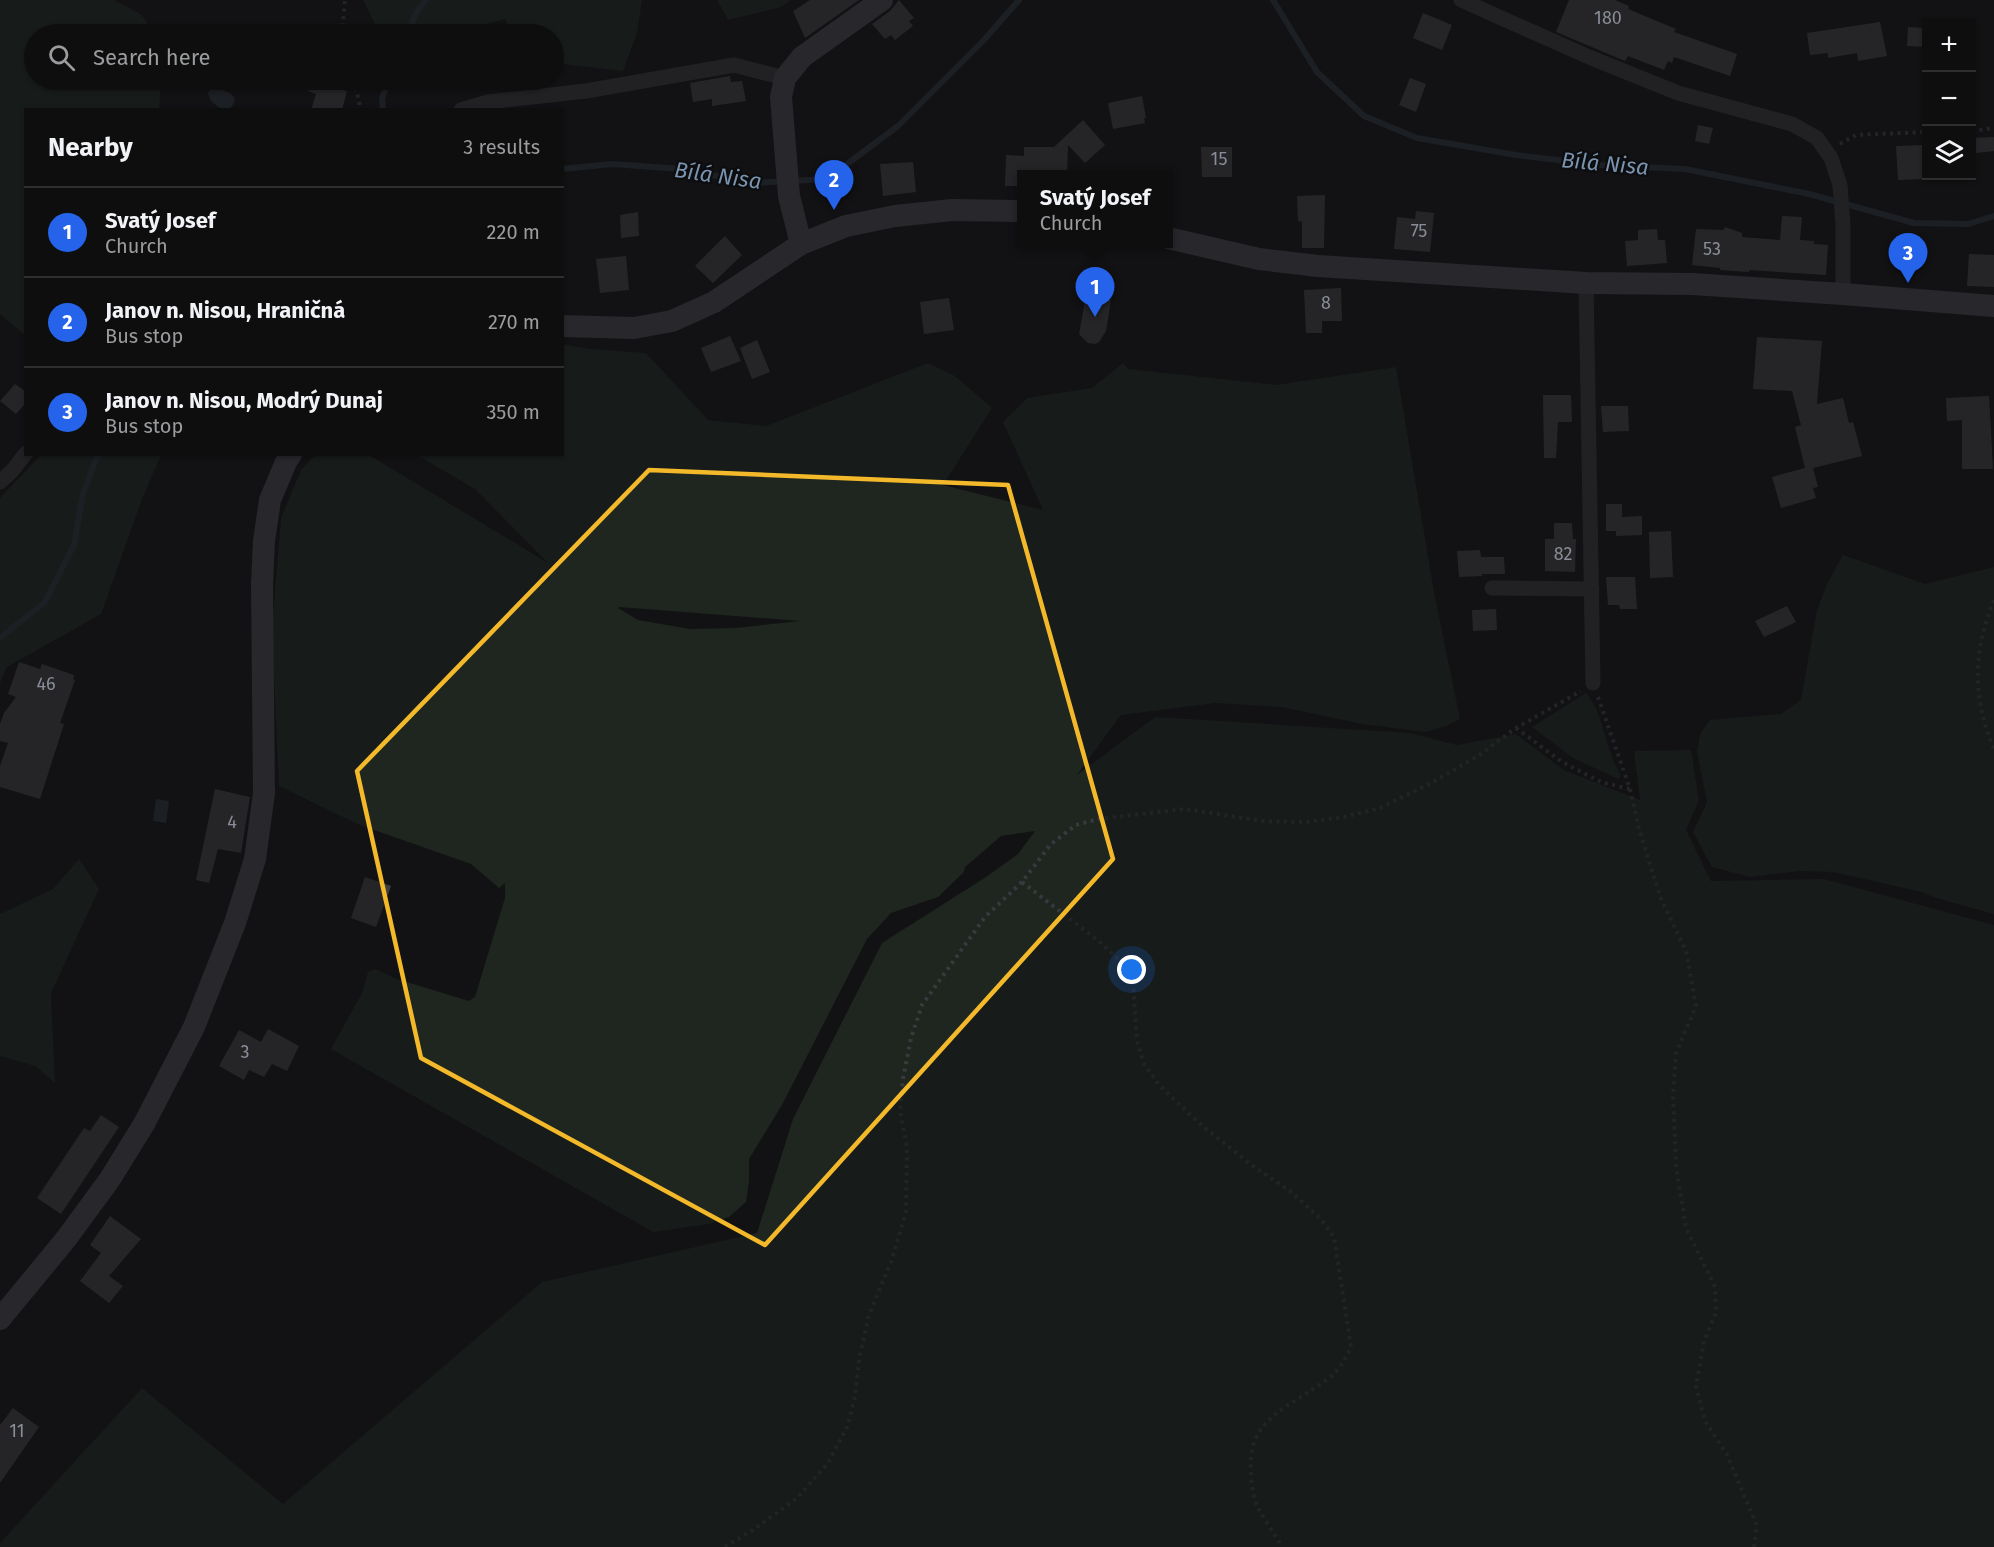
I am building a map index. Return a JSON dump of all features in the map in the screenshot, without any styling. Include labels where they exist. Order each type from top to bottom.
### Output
[{"type":"street","points":[[801,244],[789,196],[786,168],[781,97],[785,78],[802,57],[882,0]]},
{"type":"street","points":[[1461,0],[1589,57],[1678,93],[1792,124],[1817,138],[1831,158],[1840,185],[1843,225],[1843,294]]},
{"type":"street","points":[[468,108],[488,102],[586,91],[734,65],[785,78]]},
{"type":"street","points":[[564,326],[634,328],[672,321],[714,302],[801,244],[846,226],[895,216],[952,210],[1017,211]]},
{"type":"street","points":[[1173,239],[1259,259],[1318,266],[1586,283],[1692,284],[1994,306]]},
{"type":"street","points":[[1586,283],[1593,683]]},
{"type":"street","points":[[0,482],[24,456]]},
{"type":"street","points":[[0,1319],[66,1239],[110,1179],[144,1124],[194,1027],[235,923],[255,859],[264,793],[262,584],[264,542],[270,500],[290,456]]},
{"type":"street","points":[[1492,588],[1592,589]]},
{"type":"path","points":[[343,24],[345,0]]},
{"type":"path","points":[[357,90],[361,108]]},
{"type":"path","points":[[1976,130],[1994,128]]},
{"type":"path","points":[[1826,151],[1856,135],[1922,132]]},
{"type":"path","points":[[1994,600],[1981,642],[1977,671],[1987,734],[1994,749]]},
{"type":"path","points":[[725,1547],[797,1498],[828,1463],[847,1427],[855,1397],[859,1360],[869,1315],[891,1262],[906,1212],[907,1146],[900,1111],[903,1079],[911,1038],[922,1005],[985,917],[1022,882],[1051,844],[1076,825],[1098,819],[1185,810],[1262,820],[1306,822],[1344,817],[1380,808],[1431,783],[1478,756],[1516,728],[1593,683],[1630,789],[1639,829],[1661,898],[1686,951],[1696,1006],[1676,1053],[1673,1095],[1676,1166],[1686,1228],[1715,1287],[1716,1313],[1704,1341],[1696,1386],[1705,1421],[1727,1455],[1757,1526],[1754,1547]]},
{"type":"path","points":[[1516,728],[1562,762],[1601,782],[1630,789]]},
{"type":"path","points":[[1022,882],[1101,943],[1120,961],[1133,983],[1137,1041],[1144,1064],[1160,1086],[1200,1124],[1253,1166],[1290,1191],[1320,1218],[1334,1237],[1351,1347],[1345,1361],[1328,1379],[1280,1409],[1265,1422],[1249,1456],[1257,1507],[1282,1547]]},
{"type":"highlighted area","points":[[649,470],[1008,485],[1113,859],[765,1245],[421,1058],[357,771]]},
{"type":"shaded area","points":[[0,0],[114,0],[142,15],[148,24],[24,24],[24,90],[160,90],[159,108],[24,108],[24,334],[0,314]]},
{"type":"shaded area","points":[[363,0],[642,0],[637,33],[623,71],[564,64],[564,24],[507,24],[505,19],[487,24],[375,24]]},
{"type":"shaded area","points":[[717,0],[791,0],[781,7],[728,20]]},
{"type":"shaded area","points":[[210,90],[226,91],[234,96],[235,100],[230,108],[220,108],[211,101],[208,93]]},
{"type":"shaded area","points":[[564,344],[589,349],[646,353],[708,420],[766,426],[928,363],[955,376],[992,408],[943,485],[1043,510],[1003,422],[1027,398],[1092,388],[1123,363],[1128,369],[1276,385],[1396,367],[1434,592],[1460,719],[1426,732],[1362,724],[1282,707],[1215,703],[1121,715],[1077,775],[1155,717],[1410,733],[1457,745],[1516,734],[1564,770],[1640,800],[1634,751],[1691,750],[1699,800],[1686,830],[1711,881],[1824,879],[1994,925],[1994,1547],[0,1547],[0,1543],[142,1388],[283,1504],[542,1282],[757,1233],[793,1119],[882,943],[1018,854],[1035,831],[1001,836],[965,867],[964,872],[938,897],[891,913],[867,939],[782,1105],[749,1159],[746,1202],[729,1217],[709,1224],[653,1232],[331,1049],[362,993],[368,972],[375,969],[397,979],[469,1001],[475,997],[505,898],[505,883],[499,888],[471,864],[357,824],[279,786],[272,630],[281,518],[301,470],[314,456],[371,456],[548,563],[475,489],[419,456],[564,456]],"holes":[[[618,608],[800,621],[735,628],[690,629],[638,620]]]},
{"type":"shaded area","points":[[40,456],[161,456],[142,499],[101,614],[7,667],[0,683],[0,498]]},
{"type":"shaded area","points":[[1843,555],[1925,584],[1994,567],[1994,914],[1922,892],[1833,872],[1800,871],[1750,877],[1712,867],[1693,832],[1707,802],[1697,752],[1700,734],[1710,720],[1781,714],[1801,700],[1817,610],[1827,584]]},
{"type":"shaded area","points":[[1586,693],[1600,718],[1621,776],[1618,779],[1573,758],[1532,727]]},
{"type":"shaded area","points":[[156,799],[169,801],[166,823],[153,821]]},
{"type":"shaded area","points":[[79,859],[99,889],[51,993],[55,1083],[35,1066],[0,1056],[0,914],[53,889]]},
{"type":"building","points":[[810,0],[859,0],[805,38],[793,11]]},
{"type":"building","points":[[899,0],[914,18],[909,21],[913,26],[895,40],[891,35],[885,39],[872,24],[890,11]]},
{"type":"building","points":[[1569,0],[1615,0],[1629,6],[1628,9],[1676,29],[1674,32],[1737,54],[1730,76],[1674,57],[1672,63],[1668,61],[1664,70],[1628,56],[1625,61],[1556,32]]},
{"type":"building","points":[[1423,13],[1452,25],[1442,50],[1413,38]]},
{"type":"building","points":[[1880,22],[1887,56],[1858,61],[1857,53],[1828,58],[1828,53],[1810,55],[1807,33]]},
{"type":"building","points":[[1908,27],[1922,28],[1922,47],[1907,46]]},
{"type":"building","points":[[730,76],[731,82],[742,81],[746,101],[712,106],[712,99],[693,102],[690,83]]},
{"type":"building","points":[[1410,78],[1426,84],[1416,112],[1399,105]]},
{"type":"building","points":[[306,90],[347,91],[343,108],[312,108],[316,94]]},
{"type":"building","points":[[1142,96],[1145,123],[1113,129],[1108,103]]},
{"type":"building","points":[[1083,120],[1105,145],[1085,163],[1068,145],[1067,170],[1017,170],[1017,186],[1005,186],[1006,155],[1024,156],[1024,147],[1054,147]]},
{"type":"building","points":[[1698,125],[1713,128],[1709,144],[1695,141]]},
{"type":"building","points":[[1994,137],[1994,151],[1976,153],[1976,138]]},
{"type":"building","points":[[1922,145],[1922,179],[1898,180],[1896,146]]},
{"type":"building","points":[[1201,147],[1232,147],[1232,177],[1202,177]]},
{"type":"building","points":[[913,162],[916,192],[883,196],[880,164]]},
{"type":"building","points":[[1325,195],[1324,248],[1302,248],[1302,222],[1298,221],[1297,196]]},
{"type":"building","points":[[1416,211],[1434,213],[1430,252],[1394,249],[1397,217],[1415,219]]},
{"type":"building","points":[[638,212],[639,236],[621,238],[620,215]]},
{"type":"building","points":[[1782,216],[1802,217],[1800,240],[1828,245],[1826,275],[1720,270],[1720,268],[1692,265],[1696,229],[1724,230],[1725,227],[1742,233],[1742,237],[1780,240]]},
{"type":"building","points":[[1657,229],[1658,240],[1665,240],[1667,263],[1627,266],[1625,241],[1638,240],[1638,230]]},
{"type":"building","points":[[725,236],[742,255],[713,283],[695,266]]},
{"type":"building","points":[[1969,254],[1994,255],[1994,287],[1967,286]]},
{"type":"building","points":[[626,256],[629,290],[600,293],[596,259]]},
{"type":"building","points":[[1341,288],[1342,321],[1322,321],[1322,333],[1306,333],[1304,290]]},
{"type":"building","points":[[1086,296],[1111,300],[1106,331],[1095,344],[1088,343],[1079,334]]},
{"type":"building","points":[[949,298],[954,330],[924,334],[920,302]]},
{"type":"building","points":[[730,336],[741,361],[711,372],[701,348]]},
{"type":"building","points":[[1757,337],[1822,341],[1817,404],[1843,398],[1849,423],[1853,422],[1862,456],[1813,468],[1818,487],[1813,488],[1816,498],[1781,508],[1772,477],[1805,468],[1795,427],[1801,425],[1792,391],[1753,389]]},
{"type":"building","points":[[757,340],[770,372],[752,379],[740,348]]},
{"type":"building","points":[[15,384],[24,391],[24,405],[16,414],[0,401]]},
{"type":"building","points":[[1543,395],[1571,395],[1572,422],[1558,422],[1556,458],[1544,458]]},
{"type":"building","points":[[1989,396],[1993,469],[1962,469],[1962,420],[1947,421],[1946,398]]},
{"type":"building","points":[[1601,406],[1628,406],[1629,431],[1603,432]]},
{"type":"building","points":[[1606,504],[1622,504],[1622,517],[1642,516],[1642,535],[1616,536],[1616,531],[1606,531]]},
{"type":"building","points":[[1554,523],[1572,523],[1573,539],[1576,539],[1575,572],[1545,571],[1545,539],[1554,539]]},
{"type":"building","points":[[1671,531],[1673,577],[1650,578],[1649,532]]},
{"type":"building","points":[[1480,550],[1481,557],[1504,557],[1505,574],[1459,577],[1457,551]]},
{"type":"building","points":[[1606,577],[1635,577],[1637,609],[1620,609],[1619,605],[1608,605]]},
{"type":"building","points":[[1787,606],[1796,622],[1764,637],[1755,621]]},
{"type":"building","points":[[1496,609],[1497,630],[1473,631],[1472,610]]},
{"type":"building","points":[[19,662],[40,669],[42,664],[74,675],[75,680],[60,723],[64,724],[40,799],[0,787],[0,766],[8,743],[0,741],[0,724],[4,713],[16,697],[8,694]]},
{"type":"building","points":[[215,789],[250,797],[241,853],[218,849],[209,883],[196,880]]},
{"type":"building","points":[[365,877],[391,886],[376,927],[351,918]]},
{"type":"building","points":[[268,1029],[299,1046],[287,1071],[272,1064],[264,1077],[249,1070],[244,1080],[219,1066],[239,1030],[261,1042]]},
{"type":"building","points":[[101,1115],[119,1127],[61,1214],[37,1198],[84,1128],[90,1131]]},
{"type":"building","points":[[110,1216],[141,1239],[109,1276],[123,1286],[109,1303],[80,1281],[101,1253],[90,1245]]},
{"type":"building","points":[[13,1408],[39,1427],[0,1483],[0,1425]]},
{"type":"waterway","points":[[412,24],[416,13],[426,0]]},
{"type":"waterway","name":"Bílá Nisa","points":[[564,169],[612,164],[681,169],[753,183],[827,179],[898,126],[984,40],[1019,0]]},
{"type":"waterway","name":"Bílá Nisa","points":[[1273,0],[1317,72],[1364,116],[1417,138],[1516,155],[1600,165],[1685,169],[1809,194],[1914,223],[1968,224],[1994,216]]},
{"type":"waterway","points":[[383,108],[382,98],[385,90]]},
{"type":"waterway","name":"Bílá Nisa","points":[[0,638],[45,602],[74,545],[83,494],[97,456]]},
{"type":"place","name":"Janov n. Nisou, Hraničná","points":[[834,210]]},
{"type":"place","name":"Janov n. Nisou, Modrý Dunaj","points":[[1908,283]]},
{"type":"place","name":"Svatý Josef","points":[[1095,317]]}]
